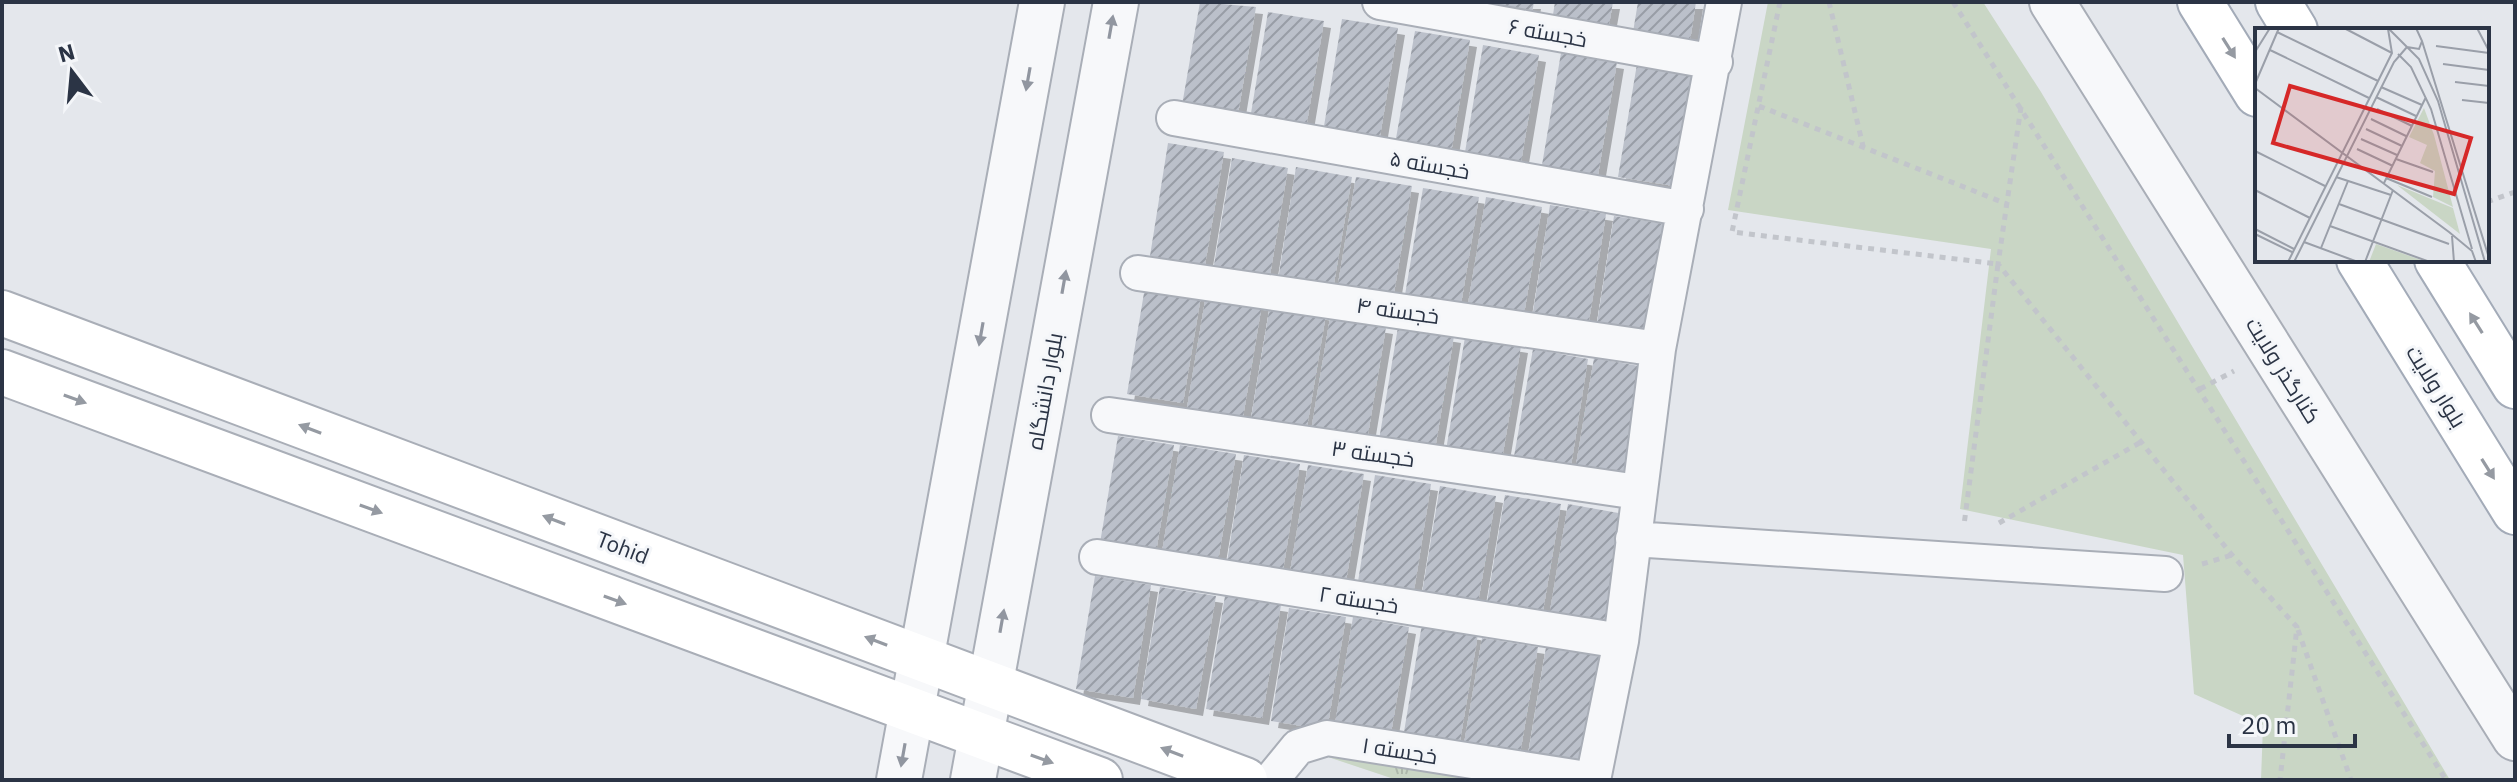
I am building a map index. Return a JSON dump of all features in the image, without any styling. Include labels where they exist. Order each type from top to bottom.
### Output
[{"type":"main road","points":[[2200,2],[2255,91]]},
{"type":"main road","points":[[2278,2],[2294,28]]},
{"type":"main road","name":"بلوار ولایت","points":[[2360,262],[2515,512]]},
{"type":"main road","points":[[2438,262],[2515,386]]},
{"type":"main road","name":"Tohid","points":[[2,313],[1245,780]]},
{"type":"main road","points":[[2,372],[1100,780]]},
{"type":"street","points":[[899,780],[1042,2]]},
{"type":"street","name":"بلوار دانشگاه","points":[[973,780],[1116,2]]},
{"type":"street","name":"خجسته ۶","points":[[1380,2],[1715,62]]},
{"type":"street","points":[[1593,780],[1621,641],[1658,349],[1724,2]]},
{"type":"street","name":"کنارگذر ولایت","points":[[2052,2],[2515,738]]},
{"type":"street","name":"خجسته ۵","points":[[1174,118],[1686,209]]},
{"type":"street","name":"خجسته ۴","points":[[1138,273],[1658,349]]},
{"type":"street","name":"خجسته ۳","points":[[1109,415],[1638,492]]},
{"type":"street","points":[[1633,539],[1962,552],[2165,574]]},
{"type":"street","name":"خجسته ۲","points":[[1097,557],[1621,641]]},
{"type":"street","name":"خجسته ۱","points":[[1271,780],[1298,747],[1327,738],[1593,780]]},
{"type":"path","points":[[1780,2],[1732,232],[1998,264],[2232,555],[2297,627],[2351,780]]},
{"type":"path","points":[[1829,2],[1863,147]]},
{"type":"path","points":[[1953,2],[2446,780]]},
{"type":"path","points":[[1962,552],[2021,105]]},
{"type":"path","points":[[1759,106],[2007,204]]},
{"type":"path","points":[[2489,201],[2515,192]]},
{"type":"path","points":[[1962,552],[2141,442]]},
{"type":"path","points":[[2280,780],[2297,627]]},
{"type":"green space","points":[[1768,2],[1983,2],[2041,92],[2450,780],[2261,780],[2263,725],[2194,694],[2183,555],[1960,509],[1991,249],[1728,210]]},
{"type":"green space","points":[[1310,751],[1493,780],[1397,780]]},
{"type":"building","points":[[1200,2],[1256,7],[1237,120],[1181,111]]},
{"type":"building","points":[[1476,2],[1534,2],[1531,18]]},
{"type":"building","points":[[1555,2],[1613,2],[1608,30],[1552,21]]},
{"type":"building","points":[[1638,2],[1696,2],[1689,47],[1632,38]]},
{"type":"building","points":[[1268,12],[1324,21],[1305,134],[1249,125]]},
{"type":"building","points":[[1342,19],[1398,28],[1379,142],[1323,132]]},
{"type":"building","points":[[1415,31],[1470,40],[1451,153],[1395,144]]},
{"type":"building","points":[[1483,45],[1539,55],[1520,168],[1464,158]]},
{"type":"building","points":[[1561,53],[1617,62],[1598,175],[1542,165]]},
{"type":"building","points":[[1637,64],[1693,73],[1674,186],[1618,177]]},
{"type":"building","points":[[1168,143],[1224,152],[1205,265],[1150,256]]},
{"type":"building","points":[[1232,158],[1288,168],[1269,281],[1213,271]]},
{"type":"building","points":[[1296,167],[1352,177],[1333,289],[1278,280]]},
{"type":"building","points":[[1356,177],[1412,186],[1393,299],[1337,290]]},
{"type":"building","points":[[1423,188],[1479,197],[1460,310],[1404,301]]},
{"type":"building","points":[[1486,197],[1542,207],[1523,320],[1467,310]]},
{"type":"building","points":[[1550,205],[1606,214],[1588,327],[1532,318]]},
{"type":"building","points":[[1614,216],[1671,225],[1652,338],[1596,329]]},
{"type":"building","points":[[1146,281],[1202,290],[1183,403],[1127,394]]},
{"type":"building","points":[[1206,295],[1262,304],[1243,417],[1187,408]]},
{"type":"building","points":[[1270,305],[1326,314],[1307,427],[1251,418]]},
{"type":"building","points":[[1330,318],[1386,327],[1367,440],[1311,431]]},
{"type":"building","points":[[1398,327],[1454,336],[1435,449],[1379,440]]},
{"type":"building","points":[[1465,337],[1521,346],[1502,459],[1446,450]]},
{"type":"building","points":[[1533,349],[1588,359],[1570,472],[1513,462]]},
{"type":"building","points":[[1594,358],[1650,368],[1631,481],[1575,471]]},
{"type":"building","points":[[1118,436],[1174,445],[1155,558],[1099,549]]},
{"type":"building","points":[[1180,445],[1236,454],[1217,567],[1161,558]]},
{"type":"building","points":[[1244,455],[1300,464],[1282,577],[1226,568]]},
{"type":"building","points":[[1308,465],[1364,474],[1345,587],[1289,578]]},
{"type":"building","points":[[1375,475],[1431,484],[1413,597],[1357,588]]},
{"type":"building","points":[[1440,486],[1496,496],[1477,609],[1421,599]]},
{"type":"building","points":[[1505,495],[1561,504],[1542,617],[1486,608]]},
{"type":"building","points":[[1568,504],[1624,514],[1606,627],[1549,617]]},
{"type":"building","points":[[1095,576],[1151,585],[1133,698],[1076,689]]},
{"type":"building","points":[[1160,587],[1216,596],[1196,709],[1141,699]]},
{"type":"building","points":[[1225,596],[1281,605],[1262,718],[1206,709]]},
{"type":"building","points":[[1289,608],[1346,617],[1327,730],[1271,721]]},
{"type":"building","points":[[1353,617],[1409,627],[1390,739],[1334,730]]},
{"type":"building","points":[[1422,624],[1478,634],[1459,747],[1403,738]]},
{"type":"building","points":[[1482,638],[1538,647],[1519,760],[1463,750]]},
{"type":"building","points":[[1546,647],[1602,656],[1583,769],[1527,760]]}]
